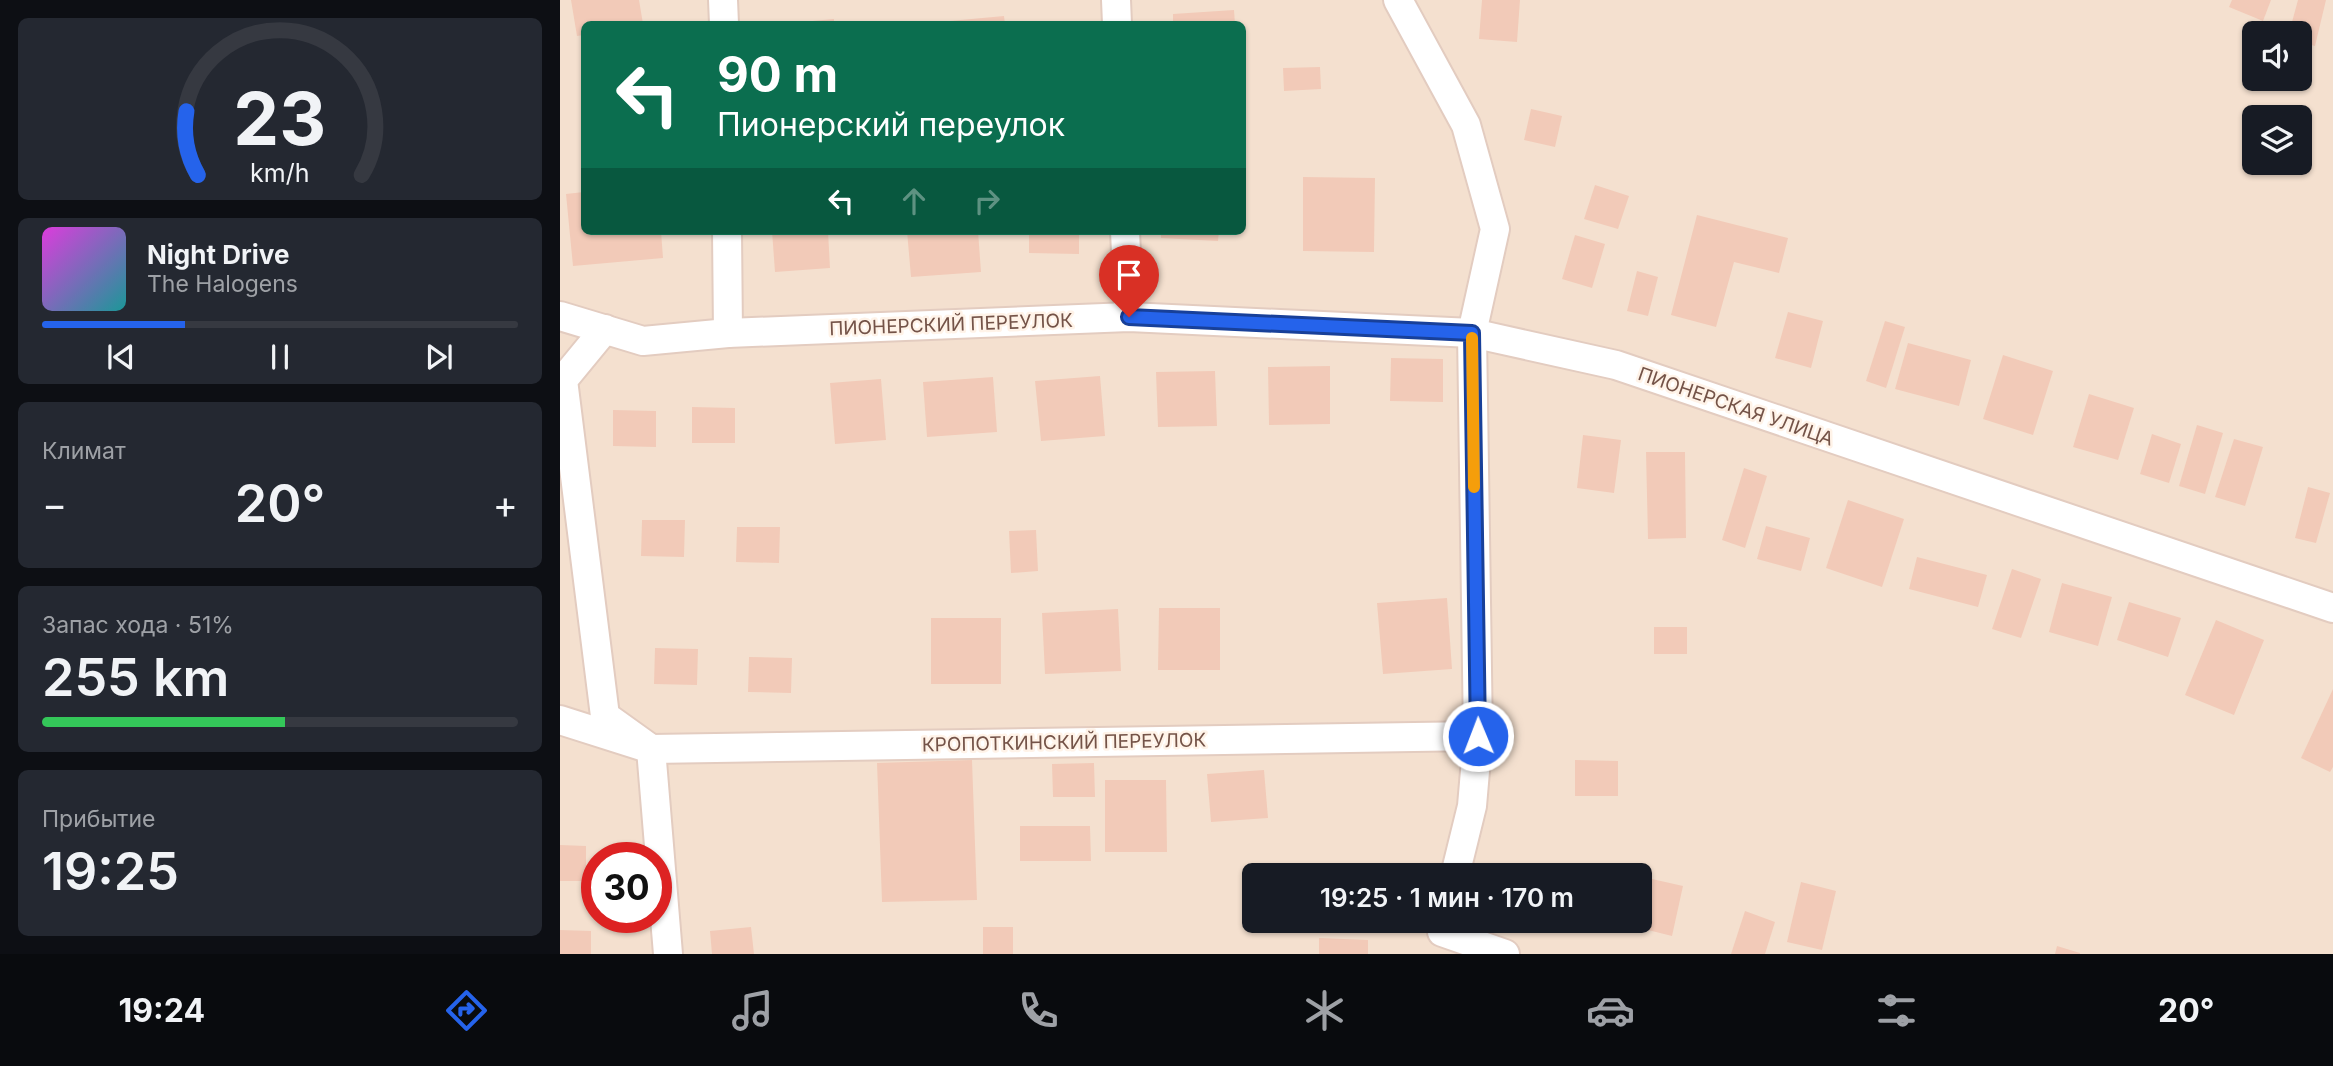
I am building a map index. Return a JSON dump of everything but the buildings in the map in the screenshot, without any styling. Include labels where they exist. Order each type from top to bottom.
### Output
[{"type":"street","points":[[723,0],[724,21]]},
{"type":"street","points":[[1116,0],[1117,21]]},
{"type":"street","points":[[1398,0],[1466,125],[1495,229],[1472,333],[1478,736],[1472,806],[1458,863]]},
{"type":"street","points":[[727,235],[729,333]]},
{"type":"street","points":[[1125,235],[1129,317]]},
{"type":"street","name":"ПИОНЕРСКИЙ ПЕРЕУЛОК","points":[[560,316],[643,341],[729,333],[1129,317],[1472,333]]},
{"type":"street","points":[[605,330],[563,380],[605,716],[651,749],[668,954]]},
{"type":"street","name":"ПИОНЕРСКАЯ УЛИЦА","points":[[1472,333],[1616,365],[2333,608]]},
{"type":"street","name":"КРОПОТКИНСКИЙ ПЕРЕУЛОК","points":[[560,720],[651,749],[1478,736]]},
{"type":"street","points":[[1438,935],[1505,954]]},
{"type":"shaded area","points":[[560,0],[2333,0],[2333,954],[560,954]]},
{"type":"slow traffic","points":[[1472,338],[1474,487]]},
{"type":"route","points":[[1129,317],[1472,333],[1478,736]]}]
